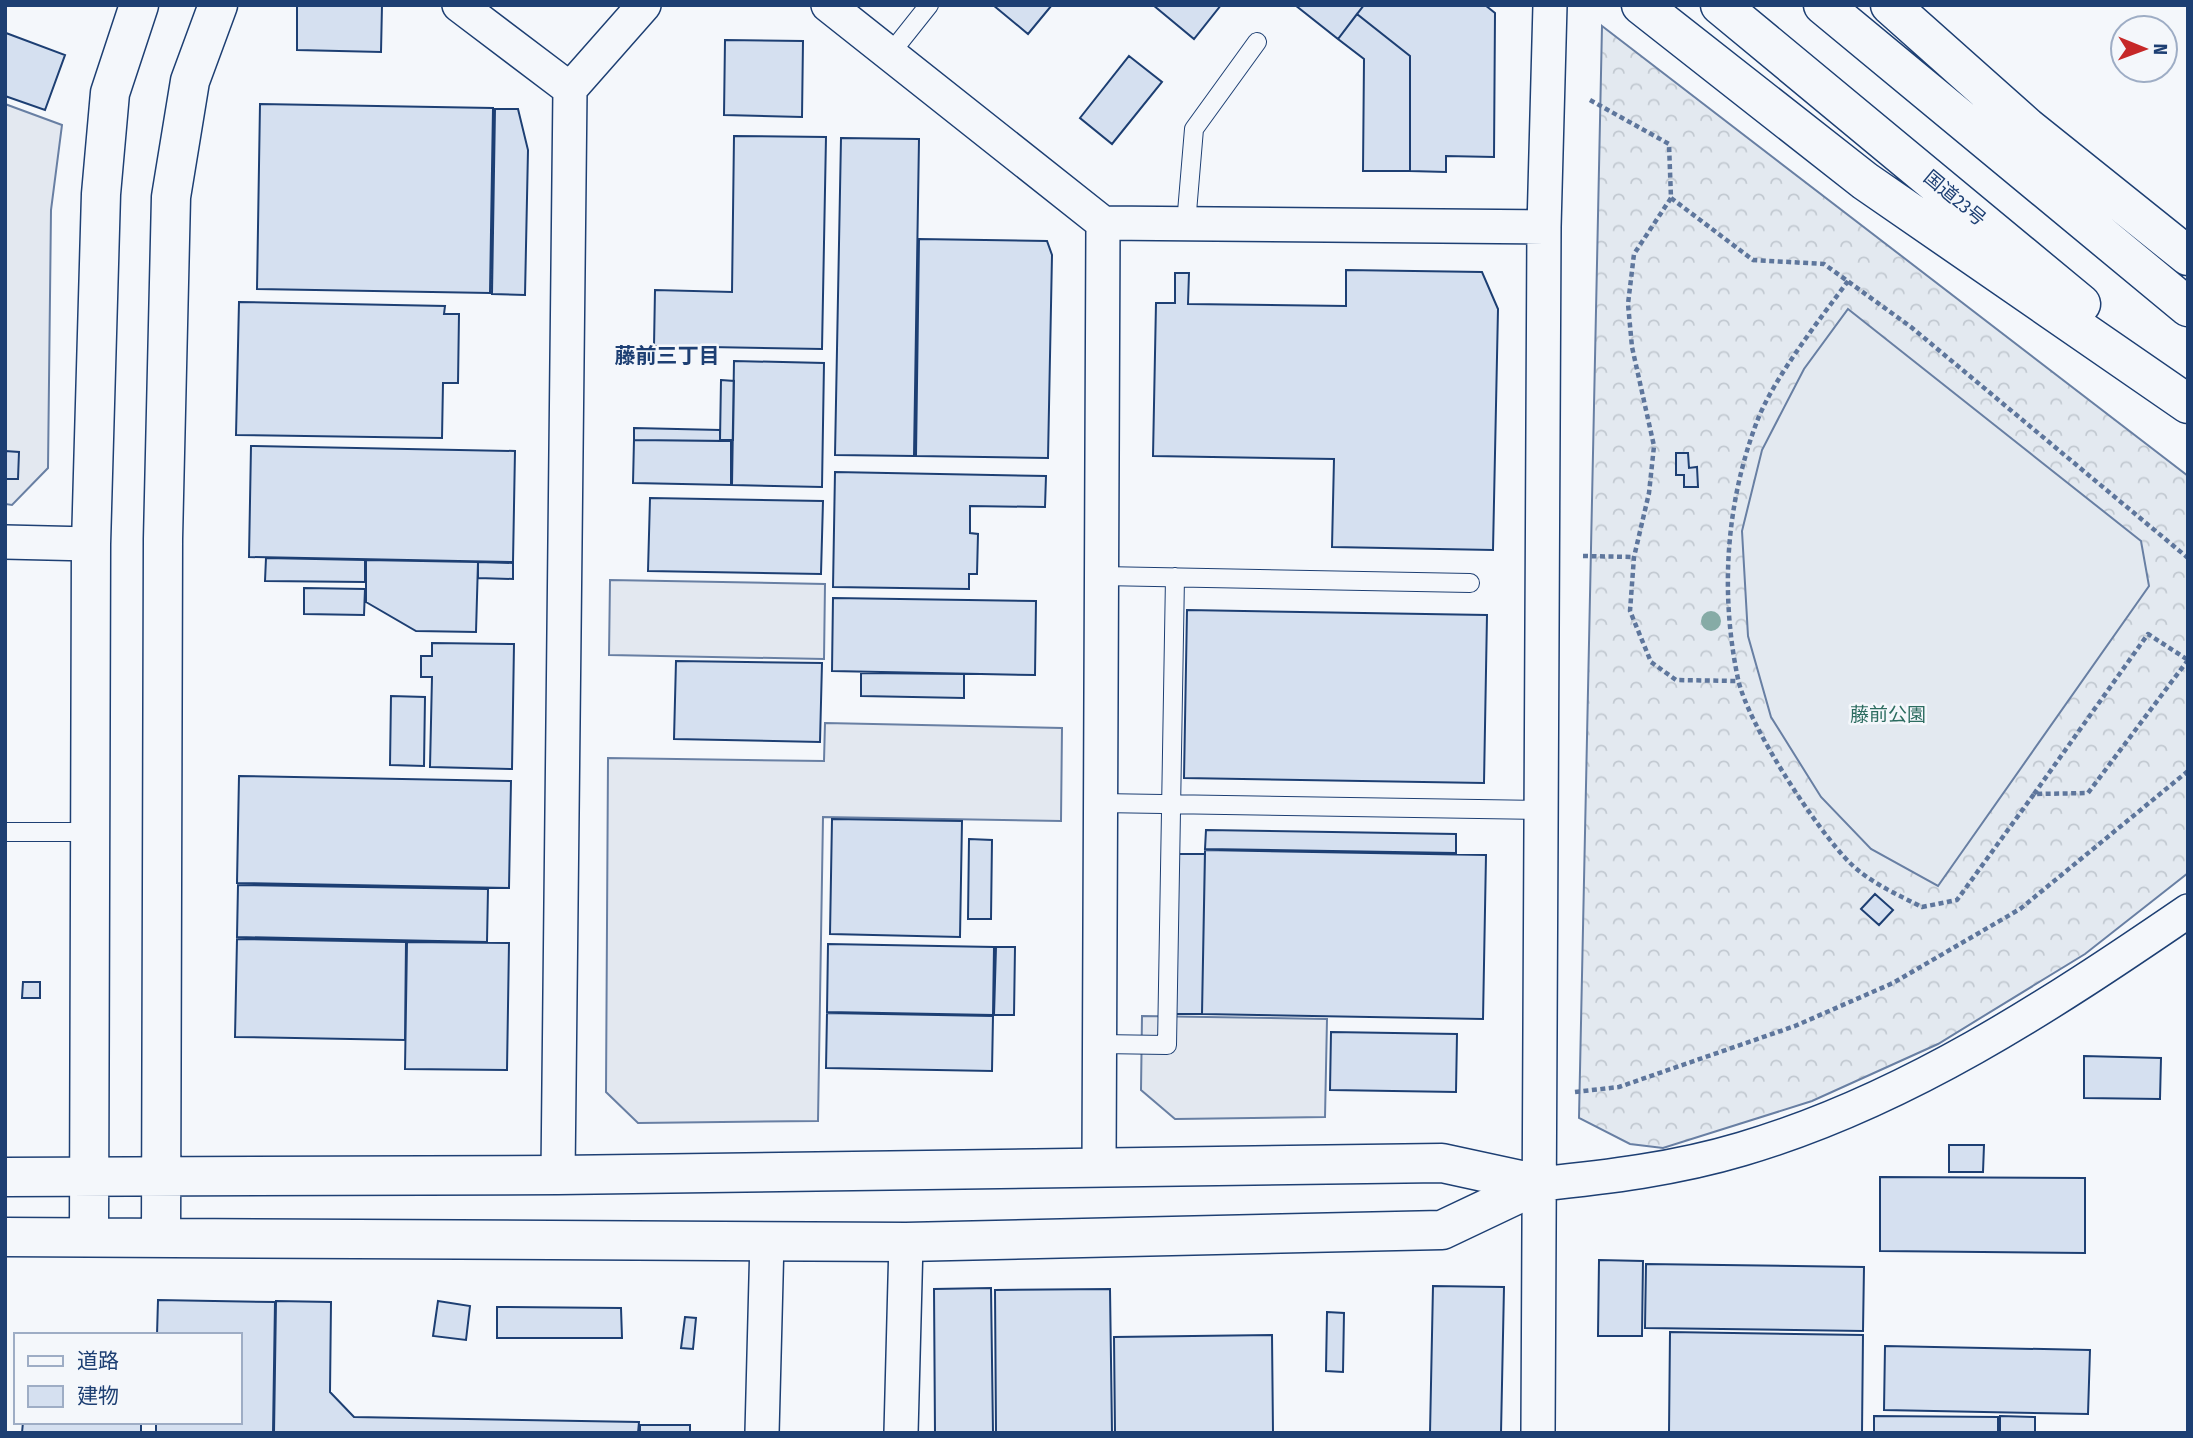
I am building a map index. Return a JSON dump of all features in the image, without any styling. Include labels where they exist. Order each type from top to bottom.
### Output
[{"type":"main road","points":[[89,1236],[91,544],[102,194],[110,93],[139,5]]},
{"type":"main road","points":[[161,1237],[163,539],[171,197],[190,81],[218,5]]},
{"type":"main road","points":[[1641,5],[1865,181],[2188,404]]},
{"type":"main road","name":"国道23号","points":[[1720,5],[2188,393]]},
{"type":"main road","points":[[1891,5],[2027,127],[2188,256]]},
{"type":"main road","points":[[1834,14],[2188,307]]},
{"type":"main road","points":[[5,1177],[558,1175],[1441,1163],[1539,1184]]},
{"type":"main road","points":[[5,1237],[906,1242],[1442,1230],[1539,1184]]},
{"type":"street","points":[[459,5],[570,89]]},
{"type":"street","points":[[558,1175],[570,89],[644,5]]},
{"type":"street","points":[[828,5],[1103,223],[1544,227]]},
{"type":"street","points":[[1538,1433],[1544,227],[1550,5]]},
{"type":"street","points":[[1099,1168],[1103,223]]},
{"type":"street","points":[[5,542],[91,544]]},
{"type":"street","points":[[1539,1184],[1638,1174],[1743,1149],[1873,1101],[1964,1054],[2033,1013],[2188,911]]},
{"type":"street","points":[[762,1433],[767,1240]]},
{"type":"street","points":[[901,1433],[906,1242]]},
{"type":"lane","points":[[890,54],[929,5]]},
{"type":"lane","points":[[1186,224],[1194,129],[1257,42]]},
{"type":"lane","points":[[1102,576],[1469,583]]},
{"type":"lane","points":[[1100,1044],[1167,1045],[1175,577]]},
{"type":"lane","points":[[1100,803],[1541,810]]},
{"type":"lane","points":[[5,832],[90,831]]},
{"type":"path","points":[[1590,100],[1669,144],[1671,198],[1634,254],[1628,304],[1632,347],[1654,446],[1649,493],[1634,557],[1630,611],[1651,662],[1676,680],[1738,681]]},
{"type":"path","points":[[1671,198],[1753,260],[1824,264],[1911,327],[2188,558]]},
{"type":"path","points":[[1847,281],[1791,363],[1757,421],[1734,500],[1727,583],[1738,681],[1765,739],[1807,810],[1851,864],[1922,907],[1957,900],[2148,634],[2188,660],[2088,793],[2034,794]]},
{"type":"path","points":[[1583,556],[1634,557]]},
{"type":"path","points":[[1574,1092],[1619,1087],[1795,1026],[1893,983],[2021,909],[2188,771]]},
{"type":"green space","name":"藤前公園","points":[[1602,26],[2188,476],[2188,873],[2085,954],[1938,1044],[1812,1101],[1663,1148],[1630,1144],[1579,1118]]},
{"type":"green space","points":[[1848,309],[2141,541],[2149,586],[1938,886],[1871,849],[1821,797],[1771,717],[1748,636],[1742,531],[1762,450],[1804,369]]},
{"type":"shaded area","points":[[5,104],[62,125],[51,210],[48,468],[12,505],[5,504]]},
{"type":"shaded area","points":[[610,580],[825,584],[824,659],[609,655]]},
{"type":"shaded area","points":[[825,723],[1062,728],[1061,821],[823,817],[818,1121],[638,1123],[606,1092],[608,758],[824,761]]},
{"type":"shaded area","points":[[1142,1016],[1327,1019],[1325,1117],[1175,1119],[1141,1090]]},
{"type":"building","points":[[297,5],[382,5],[381,52],[297,50]]},
{"type":"building","points":[[993,5],[1052,5],[1028,34]]},
{"type":"building","points":[[1153,5],[1221,5],[1194,39]]},
{"type":"building","points":[[1295,5],[1364,5],[1338,39]]},
{"type":"building","points":[[1364,5],[1485,5],[1495,13],[1494,157],[1446,156],[1446,172],[1410,171],[1410,56],[1357,14]]},
{"type":"building","points":[[1357,14],[1410,56],[1410,171],[1363,171],[1364,59],[1338,39]]},
{"type":"building","points":[[6,33],[65,55],[45,110],[5,96]]},
{"type":"building","points":[[725,40],[803,41],[802,117],[724,115]]},
{"type":"building","points":[[1129,56],[1162,82],[1112,144],[1080,118]]},
{"type":"building","points":[[260,104],[493,108],[490,293],[257,289]]},
{"type":"building","points":[[495,109],[518,109],[528,150],[525,295],[492,294]]},
{"type":"building","points":[[734,136],[826,137],[822,349],[654,346],[655,290],[732,292]]},
{"type":"building","points":[[841,138],[919,139],[914,456],[835,455]]},
{"type":"building","points":[[919,239],[1047,241],[1052,255],[1048,458],[916,456]]},
{"type":"building","points":[[1346,270],[1482,272],[1498,309],[1493,550],[1332,547],[1334,459],[1153,456],[1156,303],[1175,303],[1175,273],[1189,273],[1188,304],[1346,306]]},
{"type":"building","points":[[239,302],[445,306],[444,314],[459,314],[458,383],[443,383],[442,438],[236,435]]},
{"type":"building","points":[[734,361],[824,363],[822,487],[732,485]]},
{"type":"building","points":[[721,380],[734,381],[733,440],[720,440]]},
{"type":"building","points":[[634,428],[720,430],[720,441],[634,440]]},
{"type":"building","points":[[634,440],[731,441],[731,485],[633,483]]},
{"type":"building","points":[[251,446],[515,451],[513,562],[249,557]]},
{"type":"building","points":[[5,451],[19,452],[18,479],[5,479]]},
{"type":"building","points":[[1676,453],[1688,453],[1689,468],[1697,467],[1698,487],[1684,487],[1684,475],[1676,475]]},
{"type":"building","points":[[835,472],[1046,476],[1045,507],[970,506],[970,533],[978,534],[977,574],[969,574],[969,589],[833,587]]},
{"type":"building","points":[[650,498],[823,501],[821,574],[648,571]]},
{"type":"building","points":[[266,558],[365,560],[365,582],[265,581]]},
{"type":"building","points":[[366,560],[478,562],[476,632],[416,631],[366,602]]},
{"type":"building","points":[[478,562],[513,563],[513,579],[478,578]]},
{"type":"building","points":[[304,588],[365,589],[364,615],[304,614]]},
{"type":"building","points":[[833,598],[1036,601],[1035,675],[832,671]]},
{"type":"building","points":[[1187,610],[1487,615],[1484,783],[1184,778]]},
{"type":"building","points":[[432,643],[514,644],[512,769],[430,767],[432,677],[421,677],[421,656],[432,656]]},
{"type":"building","points":[[676,661],[822,663],[820,742],[674,739]]},
{"type":"building","points":[[861,673],[964,674],[964,698],[861,696]]},
{"type":"building","points":[[391,696],[425,697],[424,766],[390,765]]},
{"type":"building","points":[[239,776],[511,781],[509,888],[237,883]]},
{"type":"building","points":[[832,819],[962,821],[960,937],[830,934]]},
{"type":"building","points":[[1206,830],[1456,834],[1456,853],[1205,849]]},
{"type":"building","points":[[969,839],[992,840],[991,919],[968,919]]},
{"type":"building","points":[[1205,850],[1486,855],[1483,1019],[1202,1014]]},
{"type":"building","points":[[1178,854],[1205,854],[1202,1014],[1175,1014]]},
{"type":"building","points":[[238,885],[488,889],[487,942],[237,937]]},
{"type":"building","points":[[1875,894],[1893,910],[1879,925],[1861,909]]},
{"type":"building","points":[[237,939],[406,942],[405,1040],[235,1037]]},
{"type":"building","points":[[407,942],[509,943],[507,1070],[405,1069]]},
{"type":"building","points":[[828,944],[994,947],[993,1015],[827,1012]]},
{"type":"building","points":[[996,947],[1015,947],[1014,1015],[994,1015]]},
{"type":"building","points":[[23,982],[40,982],[40,998],[22,998]]},
{"type":"building","points":[[827,1013],[993,1016],[992,1071],[826,1068]]},
{"type":"building","points":[[1331,1032],[1457,1034],[1456,1092],[1330,1090]]},
{"type":"building","points":[[2084,1056],[2161,1058],[2160,1099],[2084,1098]]},
{"type":"building","points":[[1949,1145],[1984,1145],[1983,1172],[1949,1172]]},
{"type":"building","points":[[1880,1177],[2085,1178],[2085,1253],[1880,1251]]},
{"type":"building","points":[[1599,1260],[1643,1261],[1642,1336],[1598,1336]]},
{"type":"building","points":[[1646,1264],[1864,1267],[1863,1331],[1645,1328]]},
{"type":"building","points":[[1433,1286],[1504,1287],[1501,1433],[1430,1433]]},
{"type":"building","points":[[991,1288],[993,1433],[935,1433],[934,1289]]},
{"type":"building","points":[[1110,1289],[1112,1433],[996,1433],[995,1290]]},
{"type":"building","points":[[158,1300],[275,1302],[273,1433],[156,1433],[156,1424],[242,1424],[242,1333],[157,1333]]},
{"type":"building","points":[[276,1301],[331,1302],[330,1392],[354,1417],[639,1422],[638,1433],[274,1433]]},
{"type":"building","points":[[438,1301],[470,1306],[466,1340],[433,1336]]},
{"type":"building","points":[[497,1307],[621,1308],[622,1338],[497,1338]]},
{"type":"building","points":[[1327,1312],[1344,1313],[1343,1372],[1326,1371]]},
{"type":"building","points":[[685,1317],[696,1318],[693,1349],[681,1348]]},
{"type":"building","points":[[1670,1332],[1863,1335],[1862,1433],[1669,1433]]},
{"type":"building","points":[[1272,1335],[1273,1433],[1115,1433],[1114,1337]]},
{"type":"building","points":[[1885,1346],[2090,1350],[2088,1414],[1884,1410]]},
{"type":"building","points":[[1874,1416],[1998,1417],[1998,1433],[1874,1433]]},
{"type":"building","points":[[2000,1416],[2035,1417],[2035,1433],[2000,1433]]},
{"type":"building","points":[[23,1424],[141,1424],[141,1433],[22,1433]]},
{"type":"building","points":[[640,1425],[690,1425],[690,1433],[640,1433]]},
{"type":"district","name":"藤前三丁目","points":[[667,356]]}]
